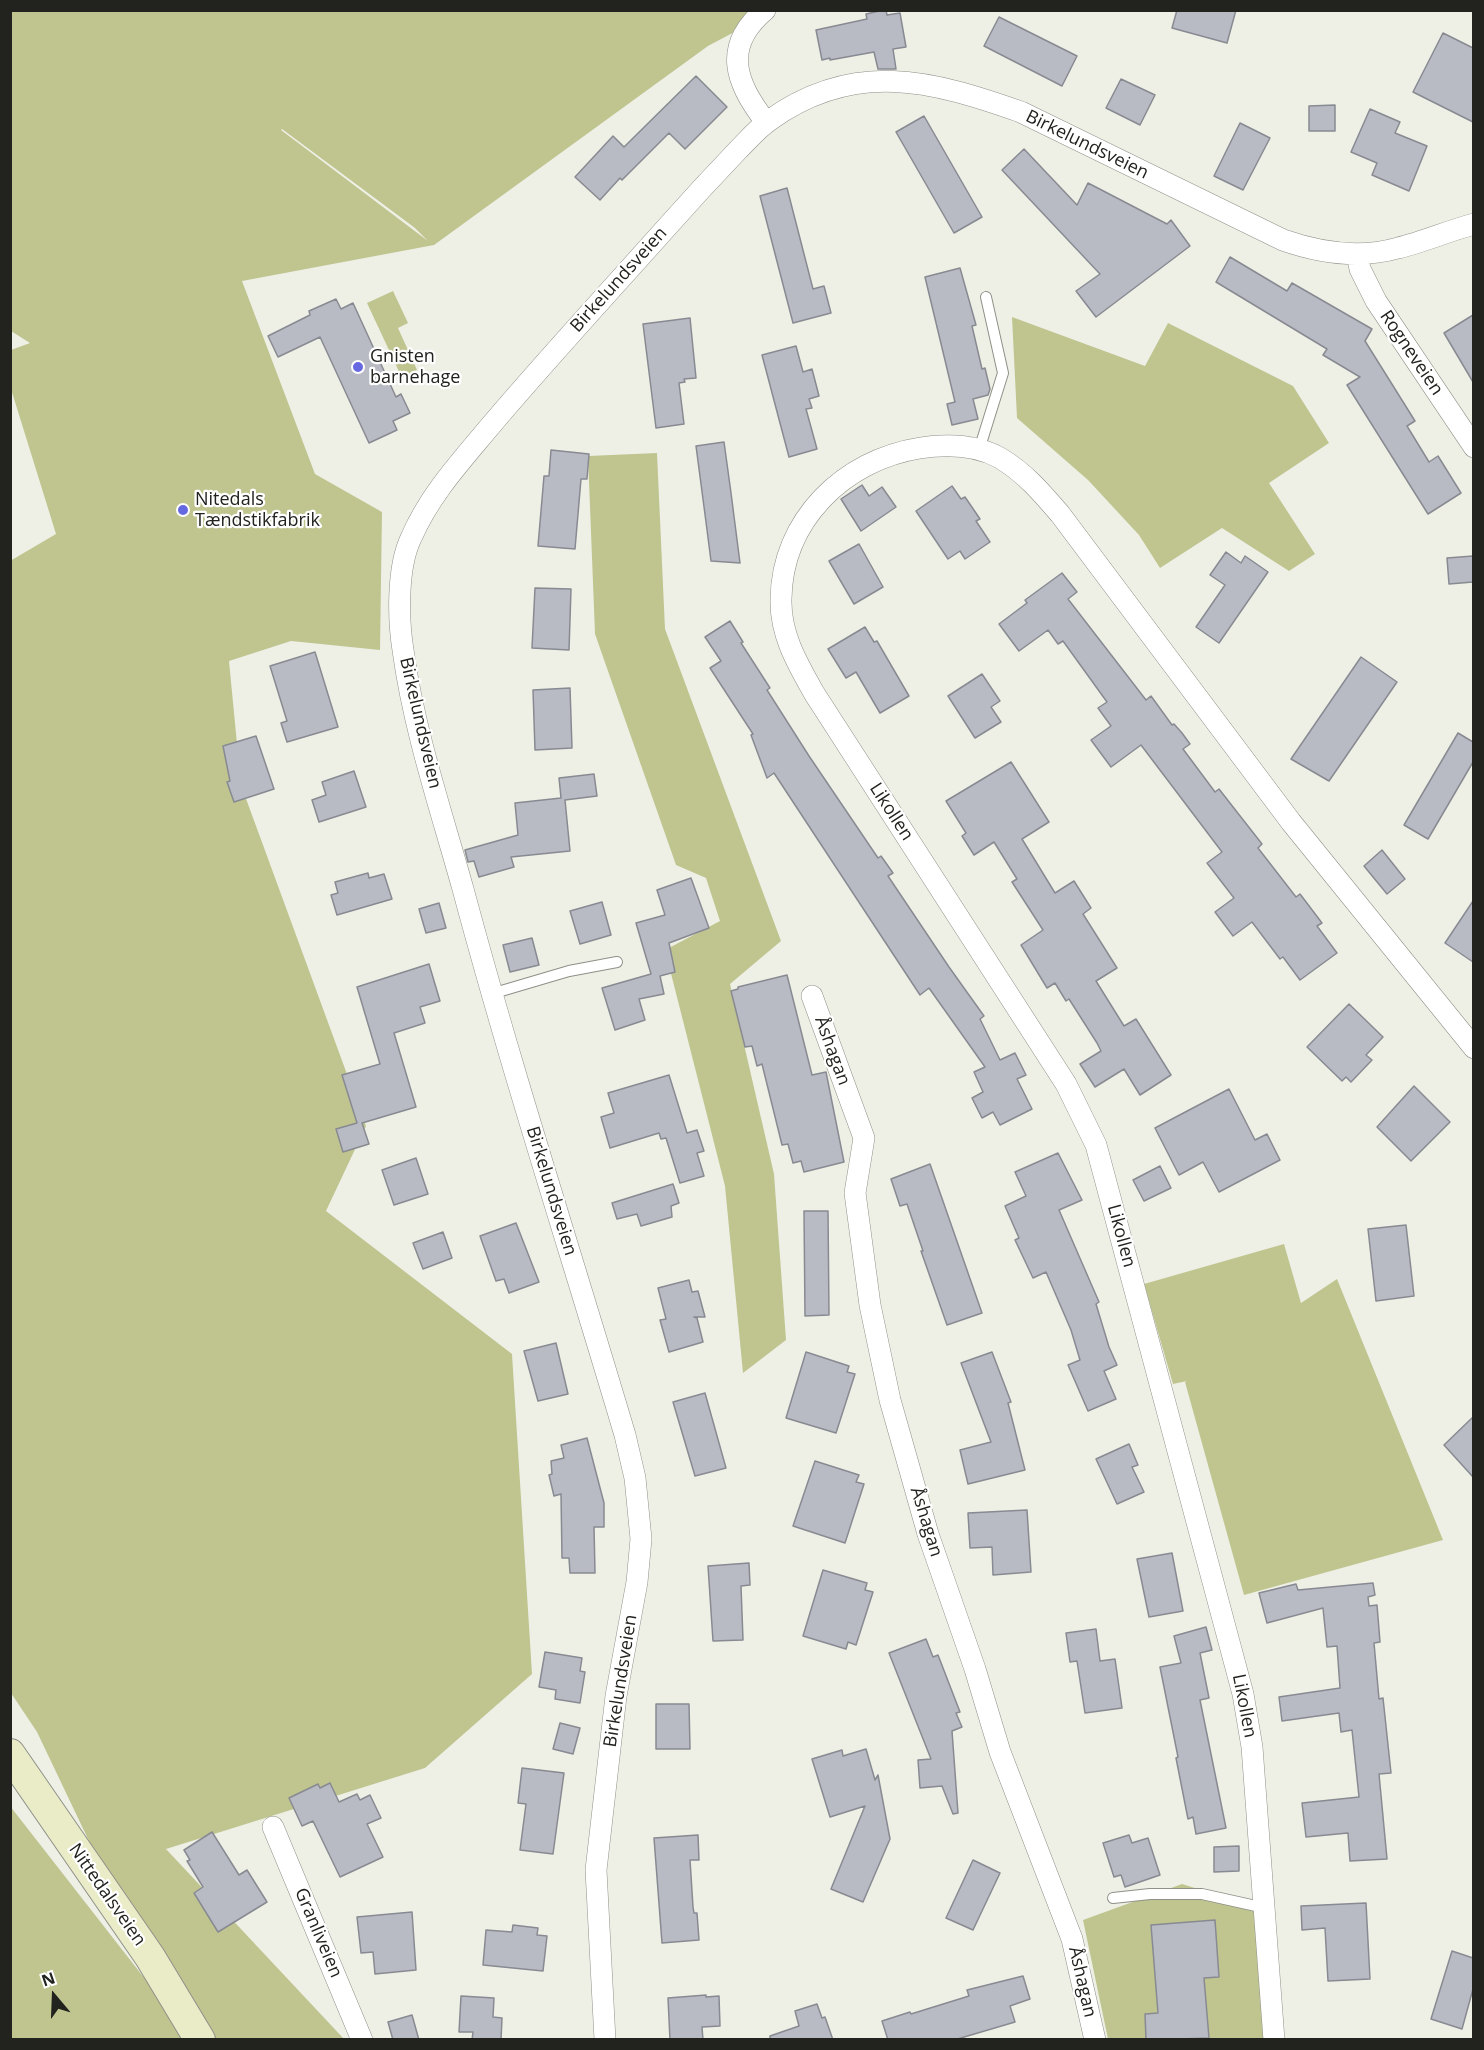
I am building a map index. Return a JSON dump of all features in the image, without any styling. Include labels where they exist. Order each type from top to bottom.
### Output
[{"type":"main road","name":"Nittedalsveien","points":[[10,1754],[150,1957],[177,1998],[200,2040]]},
{"type":"street","points":[[765,10],[752,22],[740,41],[738,68],[743,87],[766,122]]},
{"type":"street","name":"Birkelundsveien","points":[[605,2040],[596,1870],[616,1696],[637,1582],[641,1539],[639,1508],[635,1478],[621,1424],[491,994],[412,702],[402,646],[400,589],[409,541],[437,490],[548,358],[700,190],[766,122],[814,95],[854,84],[884,81],[915,82],[948,88],[1021,112],[1283,240],[1307,248],[1357,254],[1397,249],[1473,224]]},
{"type":"street","name":"Rogneveien","points":[[1357,254],[1360,269],[1376,301],[1473,447]]},
{"type":"street","name":"Likollen","points":[[1274,2040],[1266,1908],[1252,1747],[1243,1694],[1096,1145],[1066,1084],[814,693],[788,643],[783,623],[781,592],[783,573],[796,534],[822,497],[850,474],[885,456],[932,446],[955,445],[979,450],[999,458],[1037,487],[1060,514],[1291,822],[1473,1048]]},
{"type":"street","name":"Åshagan","points":[[812,996],[864,1138],[855,1193],[870,1305],[890,1400],[928,1534],[975,1669],[1000,1752],[1072,1939],[1095,2040]]},
{"type":"street","name":"Granliveien","points":[[273,1827],[362,2040]]},
{"type":"lane","points":[[979,450],[1003,373],[986,297]]},
{"type":"lane","points":[[491,994],[569,971],[617,962]]},
{"type":"lane","points":[[1113,1898],[1150,1894],[1202,1894],[1266,1908]]},
{"type":"green space","points":[[11,11],[774,11],[708,46],[434,245],[242,281],[315,474],[382,512],[380,650],[291,641],[229,661],[241,785],[366,1126],[326,1211],[512,1354],[532,1674],[425,1768],[166,1849],[344,2039],[11,2039],[10,1806],[170,2011],[37,1732],[11,1693],[10,561],[56,534],[11,389],[11,350],[30,343],[11,331]],"holes":[[[282,129],[415,228],[428,241],[281,130]]]},
{"type":"green space","points":[[393,291],[408,323],[398,328],[417,370],[402,378],[367,303]]},
{"type":"green space","points":[[1012,317],[1145,366],[1168,323],[1293,386],[1329,443],[1269,483],[1315,554],[1289,571],[1222,528],[1160,568],[1139,535],[1088,480],[1017,418]]},
{"type":"green space","points":[[657,453],[665,629],[781,941],[730,984],[774,1174],[786,1340],[743,1373],[725,1186],[665,950],[720,921],[706,878],[676,865],[595,634],[588,456]]},
{"type":"green space","points":[[1284,1244],[1301,1303],[1337,1279],[1443,1540],[1244,1595],[1185,1382],[1187,1381],[1173,1384],[1144,1284]]},
{"type":"green space","points":[[1182,1884],[1266,1910],[1271,2039],[1108,2039],[1083,1920]]},
{"type":"building","points":[[886,10],[887,15],[900,13],[906,47],[893,49],[896,69],[878,69],[874,52],[822,60],[816,30],[867,19],[866,14]]},
{"type":"building","points":[[1177,10],[1236,10],[1227,43],[1172,28]]},
{"type":"building","points":[[999,17],[1077,56],[1062,86],[984,46]]},
{"type":"building","points":[[1443,33],[1473,48],[1473,122],[1413,92]]},
{"type":"building","points":[[696,76],[727,107],[685,149],[669,133],[622,180],[620,178],[600,200],[575,177],[613,136],[624,147]]},
{"type":"building","points":[[1121,79],[1155,95],[1140,125],[1106,108]]},
{"type":"building","points":[[1335,105],[1335,131],[1309,131],[1309,106]]},
{"type":"building","points":[[1370,109],[1400,122],[1395,133],[1427,146],[1409,191],[1372,175],[1377,163],[1351,152]]},
{"type":"building","points":[[924,116],[982,217],[954,233],[896,132]]},
{"type":"building","points":[[1240,123],[1270,138],[1243,190],[1214,176]]},
{"type":"building","points":[[1024,149],[1077,205],[1088,183],[1167,224],[1171,220],[1190,246],[1096,317],[1076,291],[1100,274],[1002,170]]},
{"type":"building","points":[[787,188],[813,289],[824,286],[831,313],[793,323],[760,196]]},
{"type":"building","points":[[1230,257],[1287,291],[1292,283],[1372,329],[1365,341],[1415,421],[1407,426],[1429,462],[1438,456],[1461,493],[1428,514],[1347,385],[1360,377],[1323,355],[1327,349],[1216,282]]},
{"type":"building","points":[[960,268],[976,325],[972,326],[982,369],[985,368],[990,389],[988,395],[973,399],[978,419],[952,425],[947,404],[955,402],[925,277]]},
{"type":"building","points":[[336,299],[341,309],[353,303],[396,397],[401,394],[410,413],[393,421],[397,430],[369,443],[320,337],[278,357],[268,336],[310,315],[309,311]]},
{"type":"building","points":[[1473,315],[1473,382],[1444,333]]},
{"type":"building","points":[[690,318],[696,378],[684,379],[685,382],[679,383],[684,424],[656,428],[643,324]]},
{"type":"building","points":[[796,346],[803,372],[812,369],[819,396],[809,399],[812,408],[806,409],[817,449],[789,457],[762,355]]},
{"type":"building","points":[[724,442],[740,563],[711,561],[696,446]]},
{"type":"building","points":[[551,450],[589,454],[587,479],[581,479],[575,549],[538,546],[544,476],[549,476]]},
{"type":"building","points":[[862,485],[869,496],[882,487],[896,507],[861,531],[841,499]]},
{"type":"building","points":[[952,486],[961,499],[965,497],[980,519],[976,521],[990,542],[965,559],[960,551],[948,559],[916,511]]},
{"type":"building","points":[[859,544],[883,587],[854,604],[829,561]]},
{"type":"building","points":[[1226,552],[1241,563],[1245,556],[1268,572],[1219,643],[1196,627],[1225,585],[1210,575]]},
{"type":"building","points":[[1473,556],[1473,582],[1449,584],[1447,558]]},
{"type":"building","points":[[1062,573],[1077,592],[1068,599],[1146,700],[1151,696],[1172,725],[1174,724],[1182,733],[1190,744],[1183,749],[1215,792],[1219,789],[1262,844],[1258,848],[1296,897],[1300,894],[1322,923],[1317,926],[1337,953],[1300,980],[1283,957],[1280,959],[1252,922],[1233,936],[1215,912],[1234,898],[1207,863],[1222,852],[1141,745],[1111,767],[1091,740],[1111,726],[1098,708],[1107,702],[1063,641],[1058,644],[1048,630],[1019,651],[999,624],[1027,603],[1025,600]]},
{"type":"building","points":[[535,588],[571,589],[569,650],[532,648]]},
{"type":"building","points":[[730,621],[743,642],[741,643],[770,688],[767,690],[809,756],[878,858],[881,856],[893,873],[888,876],[984,1016],[980,1019],[1000,1060],[1015,1053],[1026,1075],[1017,1079],[1032,1109],[1000,1125],[993,1112],[982,1118],[972,1098],[983,1092],[974,1072],[985,1067],[929,988],[920,995],[774,773],[767,778],[751,735],[753,734],[710,668],[721,661],[705,637]]},
{"type":"building","points":[[865,627],[874,642],[877,641],[909,696],[880,713],[856,672],[846,678],[828,649]]},
{"type":"building","points":[[315,652],[338,727],[287,742],[281,723],[287,721],[270,666]]},
{"type":"building","points":[[1361,657],[1397,682],[1329,781],[1291,759]]},
{"type":"building","points":[[982,674],[1000,701],[991,707],[1001,722],[975,738],[948,696]]},
{"type":"building","points":[[570,688],[572,748],[535,750],[533,690]]},
{"type":"building","points":[[1458,733],[1473,742],[1473,762],[1428,839],[1404,825]]},
{"type":"building","points":[[256,736],[274,789],[234,802],[227,782],[230,781],[223,746]]},
{"type":"building","points":[[1011,762],[1049,822],[1022,839],[1055,893],[1074,881],[1091,908],[1083,914],[1117,968],[1096,981],[1124,1026],[1136,1019],[1171,1075],[1140,1095],[1124,1069],[1095,1087],[1080,1064],[1101,1051],[1097,1043],[1069,999],[1066,1001],[1055,983],[1047,988],[1021,945],[1043,930],[1012,882],[1017,879],[994,842],[974,855],[962,836],[966,833],[946,801]]},
{"type":"building","points":[[354,771],[366,807],[319,822],[312,800],[326,795],[322,782]]},
{"type":"building","points":[[594,774],[597,796],[565,800],[570,851],[511,857],[514,867],[479,877],[474,861],[468,862],[465,850],[518,835],[515,803],[561,798],[559,778]]},
{"type":"building","points":[[1382,850],[1405,879],[1387,894],[1364,866]]},
{"type":"building","points":[[368,873],[369,878],[384,874],[392,899],[337,915],[331,895],[338,893],[335,882]]},
{"type":"building","points":[[691,878],[709,928],[669,943],[675,972],[660,976],[664,994],[639,999],[645,1020],[615,1030],[602,988],[651,974],[636,923],[665,915],[657,890]]},
{"type":"building","points":[[1473,901],[1473,962],[1445,943]]},
{"type":"building","points":[[602,902],[611,935],[580,944],[570,911]]},
{"type":"building","points":[[439,903],[446,928],[426,933],[419,909]]},
{"type":"building","points":[[532,938],[539,965],[510,972],[503,945]]},
{"type":"building","points":[[429,964],[440,1001],[420,1007],[425,1023],[394,1033],[416,1107],[362,1123],[369,1144],[343,1152],[336,1129],[357,1123],[342,1075],[380,1064],[357,987]]},
{"type":"building","points":[[787,975],[812,1075],[826,1072],[844,1162],[804,1172],[801,1161],[793,1163],[788,1144],[782,1145],[762,1064],[757,1066],[752,1046],[745,1047],[731,991],[738,987]]},
{"type":"building","points":[[1349,1004],[1383,1037],[1366,1055],[1372,1060],[1351,1082],[1346,1077],[1342,1081],[1307,1047]]},
{"type":"building","points":[[669,1075],[687,1133],[697,1130],[704,1151],[697,1153],[704,1176],[680,1183],[666,1138],[661,1139],[659,1133],[610,1148],[601,1117],[614,1113],[608,1093]]},
{"type":"building","points":[[1414,1086],[1450,1122],[1411,1161],[1377,1127]]},
{"type":"building","points":[[1229,1089],[1255,1140],[1267,1134],[1280,1160],[1219,1192],[1203,1162],[1179,1175],[1155,1128]]},
{"type":"building","points":[[1058,1153],[1082,1200],[1059,1210],[1099,1302],[1096,1304],[1117,1365],[1104,1371],[1116,1399],[1088,1411],[1068,1365],[1080,1360],[1071,1330],[1046,1272],[1033,1278],[1015,1240],[1019,1238],[1005,1206],[1026,1196],[1015,1172]]},
{"type":"building","points":[[416,1158],[428,1194],[394,1205],[382,1170]]},
{"type":"building","points":[[930,1164],[982,1313],[947,1325],[907,1204],[900,1206],[891,1179]]},
{"type":"building","points":[[1160,1166],[1171,1188],[1144,1201],[1133,1180]]},
{"type":"building","points":[[673,1184],[679,1203],[671,1206],[672,1217],[641,1226],[637,1214],[617,1219],[612,1203]]},
{"type":"building","points":[[804,1211],[828,1211],[829,1315],[805,1316]]},
{"type":"building","points":[[516,1223],[539,1282],[509,1293],[504,1279],[496,1281],[480,1236]]},
{"type":"building","points":[[1406,1225],[1414,1296],[1376,1301],[1368,1229]]},
{"type":"building","points":[[443,1232],[452,1258],[423,1269],[413,1243]]},
{"type":"building","points":[[689,1280],[692,1292],[698,1291],[705,1317],[694,1317],[697,1318],[703,1342],[669,1352],[660,1320],[666,1319],[658,1288]]},
{"type":"building","points":[[556,1343],[568,1394],[538,1401],[524,1351]]},
{"type":"building","points":[[806,1352],[849,1366],[847,1372],[855,1374],[836,1433],[786,1418]]},
{"type":"building","points":[[992,1352],[1011,1402],[1008,1403],[1025,1470],[968,1484],[960,1450],[991,1442],[961,1363]]},
{"type":"building","points":[[705,1393],[726,1468],[695,1476],[673,1402]]},
{"type":"building","points":[[1473,1417],[1473,1477],[1444,1445]]},
{"type":"building","points":[[587,1438],[604,1503],[604,1527],[594,1527],[595,1573],[570,1573],[569,1558],[562,1558],[561,1494],[554,1496],[549,1475],[552,1474],[551,1461],[564,1458],[561,1445]]},
{"type":"building","points":[[1129,1444],[1138,1465],[1132,1467],[1144,1492],[1117,1504],[1096,1459]]},
{"type":"building","points":[[815,1461],[859,1475],[856,1482],[864,1484],[845,1543],[793,1526]]},
{"type":"building","points":[[1027,1510],[1031,1572],[993,1575],[992,1547],[970,1548],[968,1513]]},
{"type":"building","points":[[1172,1553],[1183,1611],[1149,1617],[1137,1559]]},
{"type":"building","points":[[749,1563],[750,1585],[741,1586],[743,1640],[713,1641],[708,1566]]},
{"type":"building","points":[[823,1570],[867,1583],[865,1590],[873,1592],[856,1645],[848,1642],[846,1649],[803,1636]]},
{"type":"building","points":[[1373,1583],[1375,1595],[1368,1597],[1369,1606],[1377,1605],[1380,1642],[1374,1643],[1379,1699],[1383,1698],[1391,1773],[1379,1774],[1387,1859],[1350,1861],[1348,1833],[1306,1837],[1302,1803],[1359,1797],[1352,1730],[1341,1732],[1339,1713],[1282,1721],[1279,1697],[1340,1688],[1337,1646],[1327,1647],[1323,1608],[1267,1623],[1259,1593],[1296,1584],[1298,1590]]},
{"type":"building","points":[[1206,1627],[1212,1650],[1200,1653],[1209,1698],[1200,1700],[1226,1828],[1196,1834],[1193,1817],[1188,1819],[1160,1667],[1181,1663],[1174,1636]]},
{"type":"building","points":[[1096,1629],[1100,1661],[1115,1659],[1122,1708],[1085,1713],[1077,1661],[1070,1662],[1066,1633]]},
{"type":"building","points":[[926,1639],[933,1657],[938,1655],[960,1712],[956,1713],[962,1727],[952,1731],[958,1813],[953,1814],[942,1786],[920,1788],[918,1760],[931,1759],[889,1653]]},
{"type":"building","points":[[545,1652],[582,1658],[580,1671],[585,1672],[580,1703],[555,1699],[556,1690],[539,1687]]},
{"type":"building","points":[[656,1704],[689,1704],[690,1749],[656,1749]]},
{"type":"building","points":[[560,1723],[580,1728],[573,1754],[553,1749]]},
{"type":"building","points":[[866,1749],[875,1780],[878,1775],[890,1839],[863,1902],[831,1889],[865,1806],[830,1817],[812,1759],[842,1750],[843,1756]]},
{"type":"building","points":[[522,1768],[564,1773],[553,1854],[520,1850],[526,1804],[518,1803]]},
{"type":"building","points":[[330,1783],[339,1802],[357,1794],[360,1800],[370,1795],[381,1818],[367,1824],[383,1857],[340,1877],[313,1821],[302,1826],[289,1798],[318,1784],[320,1788]]},
{"type":"building","points":[[212,1832],[239,1875],[247,1870],[267,1902],[218,1932],[194,1893],[203,1887],[187,1861],[190,1860],[184,1850]]},
{"type":"building","points":[[698,1835],[699,1860],[690,1860],[693,1907],[694,1913],[697,1913],[699,1940],[662,1943],[654,1838]]},
{"type":"building","points":[[1129,1835],[1132,1843],[1148,1838],[1160,1875],[1125,1887],[1121,1875],[1114,1877],[1103,1843]]},
{"type":"building","points":[[1239,1846],[1239,1871],[1214,1872],[1214,1847]]},
{"type":"building","points":[[973,1860],[1000,1873],[973,1930],[946,1918]]},
{"type":"building","points":[[1366,1903],[1370,1979],[1328,1981],[1325,1928],[1302,1930],[1301,1906]]},
{"type":"building","points":[[412,1912],[416,1970],[375,1974],[373,1952],[361,1953],[357,1917]]},
{"type":"building","points":[[1215,1920],[1219,1977],[1204,1978],[1209,2038],[1146,2040],[1145,2014],[1158,2013],[1151,1925]]},
{"type":"building","points":[[513,1925],[538,1928],[537,1935],[547,1936],[543,1971],[483,1965],[486,1930],[512,1932]]},
{"type":"building","points":[[1452,1951],[1473,1958],[1473,1989],[1462,2029],[1431,2019]]},
{"type":"building","points":[[1023,1976],[1030,1999],[1010,2006],[1015,2022],[954,2040],[888,2040],[882,2021],[969,1996],[967,1990]]},
{"type":"building","points":[[706,1995],[706,1997],[719,1996],[720,2026],[702,2027],[703,2040],[670,2040],[668,1998]]},
{"type":"building","points":[[461,1996],[494,1998],[493,2017],[502,2018],[501,2040],[472,2040],[473,2032],[459,2032]]},
{"type":"building","points":[[817,2004],[822,2018],[825,2017],[833,2040],[770,2040],[770,2036],[799,2026],[795,2011]]},
{"type":"building","points":[[412,2015],[419,2040],[393,2040],[388,2022]]},
{"type":"place","name":"Gnisten barnehage","points":[[358,367]]},
{"type":"place","name":"Nitedals Tændstikfabrik","points":[[183,510]]}]
